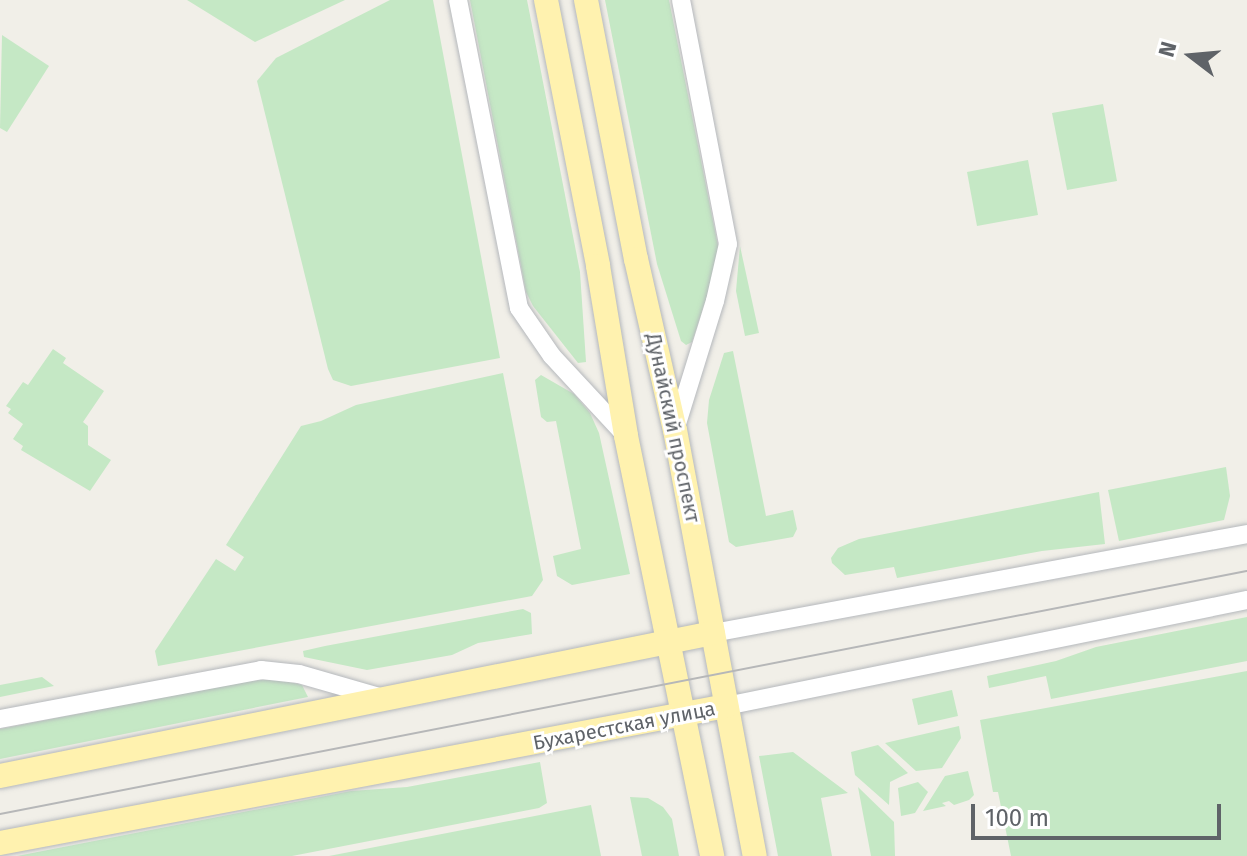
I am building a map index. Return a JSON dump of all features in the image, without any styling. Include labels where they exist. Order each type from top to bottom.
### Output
[{"type":"main road","points":[[546,0],[598,266],[626,436],[712,856]]},
{"type":"main road","name":"Дунайский проспект","points":[[586,0],[636,259],[675,430],[755,856]]},
{"type":"main road","points":[[0,776],[713,633]]},
{"type":"main road","name":"Бухарестская улица","points":[[0,843],[726,706]]},
{"type":"street","points":[[458,0],[519,308],[552,356],[626,436]]},
{"type":"street","points":[[675,430],[715,301],[728,244],[681,0]]},
{"type":"street","points":[[713,633],[1247,534]]},
{"type":"street","name":"Бухарестская улица","points":[[726,706],[1247,600]]},
{"type":"street","points":[[0,719],[261,670],[299,674],[386,698]]},
{"type":"green space","points":[[187,0],[345,0],[255,42]]},
{"type":"green space","points":[[390,0],[433,0],[500,358],[351,386],[333,380],[328,369],[257,81],[276,58]]},
{"type":"green space","points":[[470,0],[527,0],[580,272],[586,362],[578,363],[533,306],[526,292]]},
{"type":"green space","points":[[605,0],[669,0],[718,246],[713,278],[692,342],[686,345],[681,341],[657,264]]},
{"type":"green space","points":[[2,35],[49,66],[7,132],[0,128]]},
{"type":"green space","points":[[1103,104],[1117,181],[1067,190],[1052,113]]},
{"type":"green space","points":[[1028,160],[1038,215],[977,226],[967,172]]},
{"type":"green space","points":[[740,246],[759,333],[745,336],[736,291]]},
{"type":"green space","points":[[53,349],[66,358],[63,363],[104,391],[83,422],[88,426],[88,445],[111,460],[90,491],[21,450],[23,446],[13,439],[23,424],[8,413],[11,409],[6,406],[23,382],[28,385]]},
{"type":"green space","points":[[733,351],[766,516],[793,510],[797,529],[793,537],[736,547],[729,542],[707,423],[709,400],[724,353]]},
{"type":"green space","points":[[503,373],[543,580],[532,596],[158,666],[155,651],[216,559],[235,571],[244,557],[226,545],[301,426],[321,421],[356,405]]},
{"type":"green space","points":[[541,375],[574,394],[590,413],[599,433],[630,574],[572,585],[557,576],[553,556],[581,549],[556,421],[547,422],[541,417],[535,380]]},
{"type":"green space","points":[[1226,467],[1230,496],[1224,520],[1119,541],[1108,490]]},
{"type":"green space","points":[[1099,492],[1105,544],[1042,551],[897,578],[894,567],[845,575],[832,563],[831,558],[838,548],[859,539]]},
{"type":"green space","points":[[523,609],[531,613],[532,634],[478,643],[452,655],[367,670],[304,657],[303,651],[325,646]]},
{"type":"green space","points":[[1247,617],[1247,661],[1051,699],[1046,676],[989,688],[987,676],[1056,661],[1096,647]]},
{"type":"green space","points":[[1247,671],[1247,856],[1011,856],[998,792],[993,792],[980,720]]},
{"type":"green space","points":[[42,677],[54,686],[0,697],[0,685]]},
{"type":"green space","points":[[277,679],[302,685],[308,697],[0,759],[0,729],[246,681]]},
{"type":"green space","points":[[952,690],[958,716],[918,725],[912,699]]},
{"type":"green space","points":[[959,726],[961,738],[942,768],[916,771],[885,743]]},
{"type":"green space","points":[[878,745],[908,773],[890,782],[889,805],[855,775],[851,752]]},
{"type":"green space","points":[[793,752],[848,793],[821,798],[832,856],[778,856],[759,756]]},
{"type":"green space","points":[[540,762],[547,803],[539,808],[292,856],[17,856],[351,791],[407,787]]},
{"type":"green space","points":[[968,771],[974,795],[969,800],[954,805],[949,801],[942,803],[946,806],[923,811],[945,776]]},
{"type":"green space","points":[[918,782],[928,792],[915,813],[901,816],[898,788]]},
{"type":"green space","points":[[858,787],[894,822],[895,856],[871,856]]},
{"type":"green space","points":[[630,797],[648,798],[663,807],[672,819],[679,856],[642,856]]},
{"type":"green space","points":[[591,805],[601,856],[329,856]]},
{"type":"tram line","points":[[0,814],[1247,571]]}]
